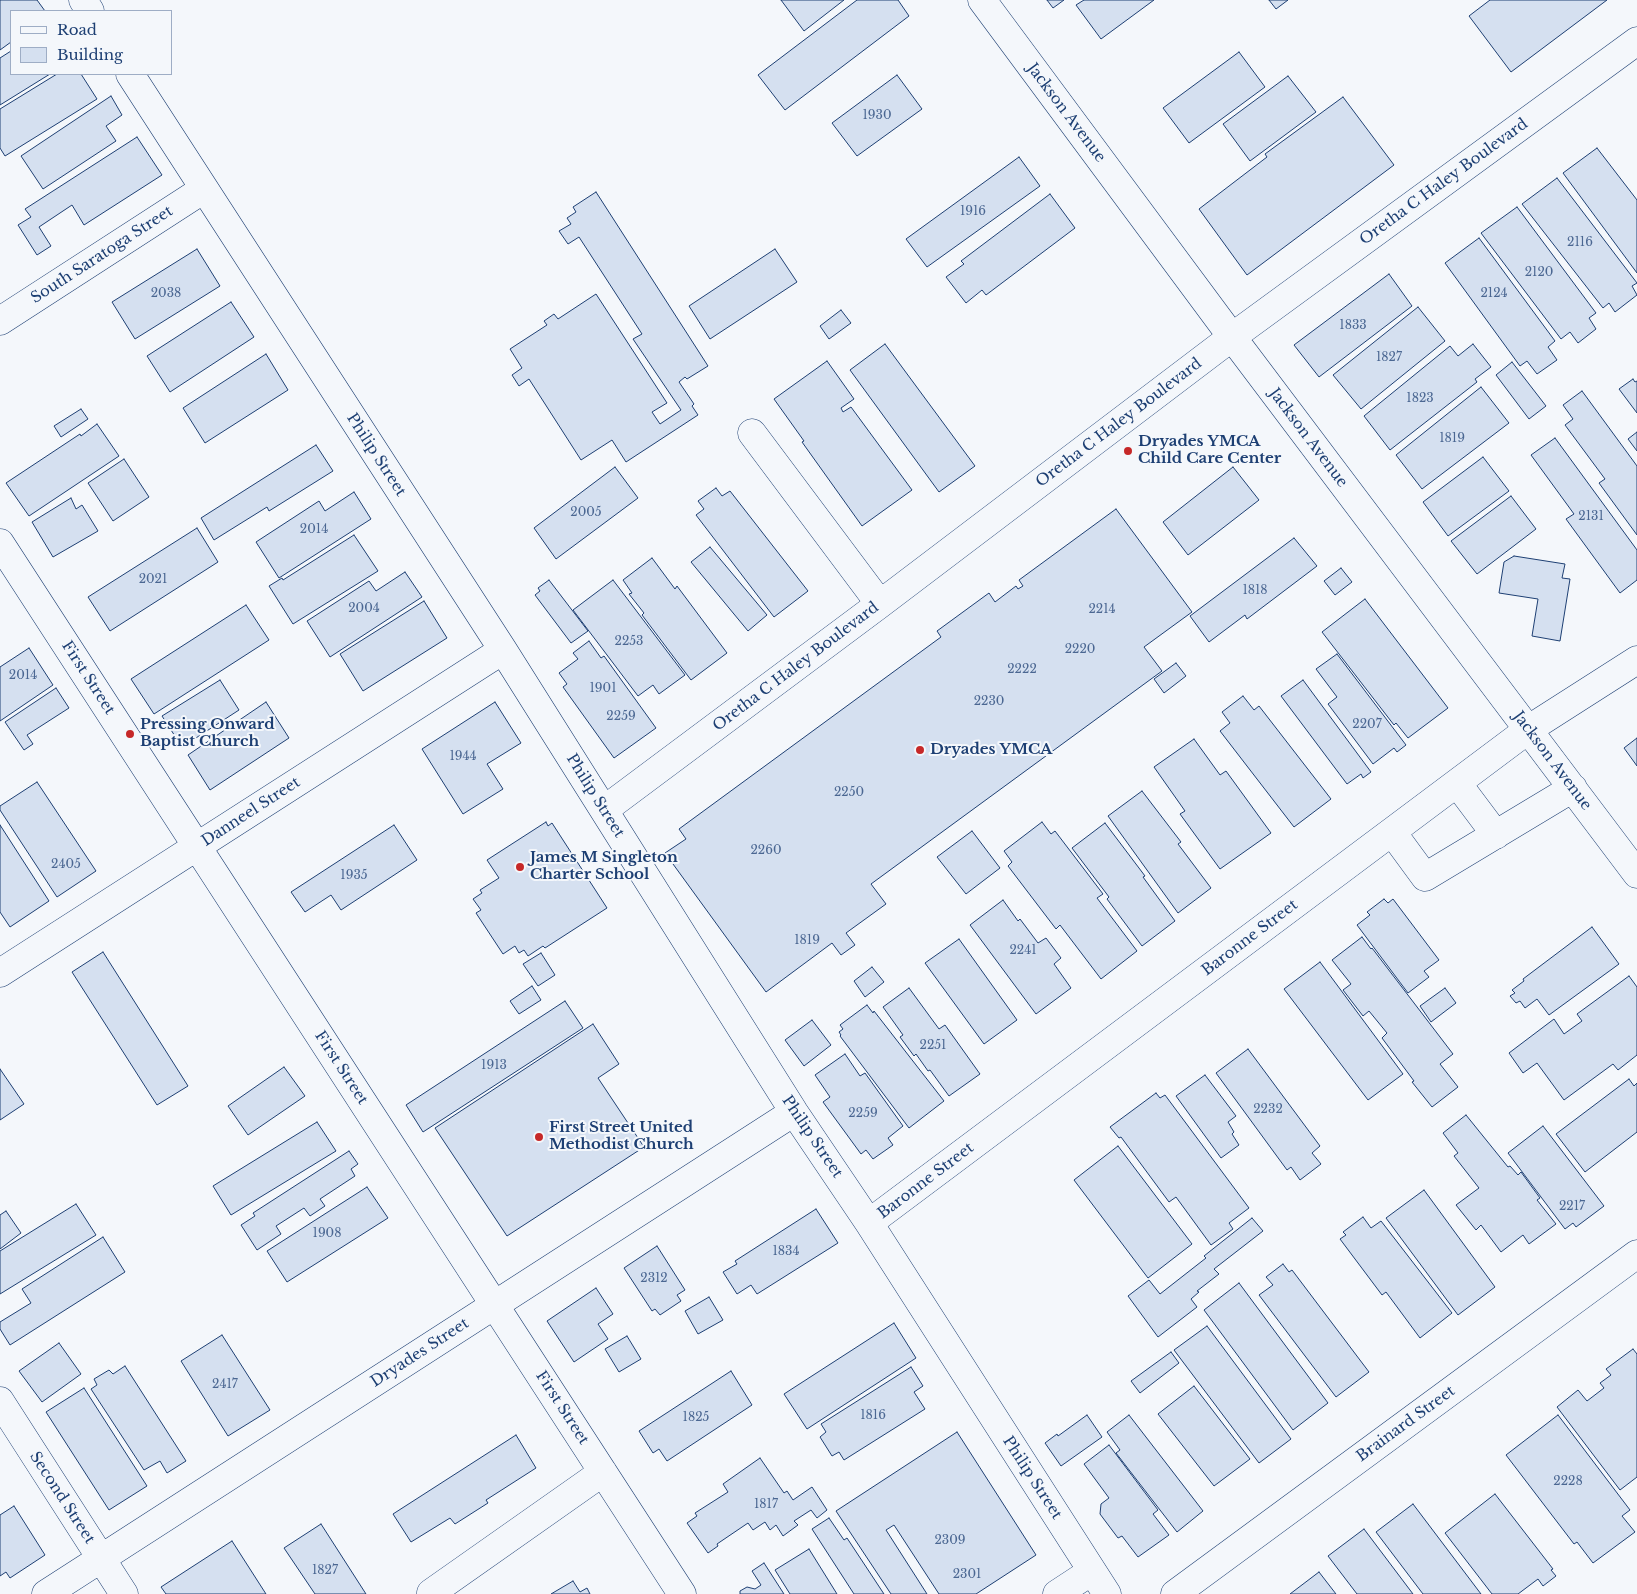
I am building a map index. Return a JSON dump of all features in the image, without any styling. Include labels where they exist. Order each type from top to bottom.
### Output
[{"type":"street","name":"Jackson Avenue","points":[[982,0],[1232,338],[1637,874]]},
{"type":"street","name":"Oretha C Haley Boulevard","points":[[604,810],[1232,338],[1637,41]]},
{"type":"street","name":"Philip Street","points":[[131,75],[503,650],[794,1112],[869,1223],[1107,1594]]},
{"type":"street","name":"South Saratoga Street","points":[[0,321],[204,189]]},
{"type":"street","points":[[752,433],[880,604]]},
{"type":"street","name":"First Street","points":[[0,543],[682,1594]]},
{"type":"street","name":"Danneel Street","points":[[0,973],[503,650]]},
{"type":"street","name":"Baronne Street","points":[[869,1223],[1529,729],[1637,660]]},
{"type":"street","points":[[1457,783],[1496,834]]},
{"type":"street","points":[[1392,832],[1425,877],[1573,788]]},
{"type":"street","name":"Dryades Street","points":[[46,1594],[794,1112]]},
{"type":"street","name":"Brainard Street","points":[[1175,1594],[1637,1254]]},
{"type":"street","name":"Second Street","points":[[0,1401],[124,1594]]},
{"type":"street","points":[[431,1593],[603,1472]]},
{"type":"street","points":[[1057,1594],[1092,1571]]},
{"type":"building","points":[[0,0],[37,0],[44,10],[10,10],[10,43],[0,50]]},
{"type":"building","points":[[781,0],[844,0],[804,31]]},
{"type":"building","points":[[857,0],[898,0],[909,16],[785,110],[758,75]]},
{"type":"building","points":[[1047,0],[1064,0],[1053,8]]},
{"type":"building","points":[[1084,0],[1154,0],[1101,39],[1076,5]]},
{"type":"building","points":[[1269,0],[1288,0],[1276,9]]},
{"type":"building","points":[[1490,0],[1607,0],[1511,72],[1469,16]]},
{"type":"building","points":[[10,52],[10,75],[48,75],[0,105],[0,58]]},
{"type":"building","points":[[1239,52],[1265,87],[1189,143],[1163,108]]},
{"type":"building","points":[[55,75],[82,75],[97,99],[5,156],[0,148],[0,109]]},
{"type":"building","points":[[897,75],[922,109],[857,156],[832,123]]},
{"type":"building","points":[[1288,76],[1316,112],[1250,161],[1223,124]]},
{"type":"building","points":[[111,96],[122,115],[106,126],[116,141],[43,189],[21,156]]},
{"type":"building","points":[[1343,97],[1394,165],[1247,275],[1199,209],[1267,157],[1265,154]]},
{"type":"building","points":[[137,137],[162,175],[84,225],[72,205],[39,227],[51,246],[37,255],[18,225],[31,217],[25,209]]},
{"type":"building","points":[[1597,148],[1637,200],[1637,273],[1563,173]]},
{"type":"building","points":[[1019,157],[1040,186],[927,267],[906,239]]},
{"type":"building","points":[[1557,178],[1637,283],[1632,286],[1637,295],[1615,312],[1609,303],[1603,308],[1522,204]]},
{"type":"building","points":[[596,192],[708,366],[679,382],[694,404],[692,406],[698,415],[626,462],[612,440],[581,460],[529,379],[519,386],[512,375],[522,368],[510,349],[547,325],[544,321],[554,314],[558,319],[596,294],[667,403],[652,412],[660,424],[681,410],[633,339],[642,334],[579,237],[568,244],[559,231],[571,224],[567,218],[576,212],[573,207]]},
{"type":"building","points":[[1050,194],[1075,228],[986,295],[982,290],[966,303],[946,277],[964,264],[961,261]]},
{"type":"building","points":[[1517,207],[1596,313],[1589,318],[1596,329],[1578,343],[1570,332],[1561,339],[1481,233]]},
{"type":"building","points":[[1479,238],[1555,341],[1548,347],[1557,360],[1537,374],[1527,361],[1520,366],[1445,263]]},
{"type":"building","points":[[197,249],[220,286],[135,339],[112,302]]},
{"type":"building","points":[[775,249],[797,282],[710,339],[689,306]]},
{"type":"building","points":[[1389,274],[1412,306],[1319,377],[1294,345]]},
{"type":"building","points":[[231,302],[254,337],[170,392],[147,356]]},
{"type":"building","points":[[1418,307],[1445,341],[1361,409],[1333,375]]},
{"type":"building","points":[[841,310],[851,323],[829,339],[820,326]]},
{"type":"building","points":[[885,344],[975,466],[939,492],[850,370]]},
{"type":"building","points":[[1473,344],[1491,367],[1475,379],[1477,382],[1390,450],[1364,416],[1450,346],[1458,356]]},
{"type":"building","points":[[266,354],[288,390],[205,443],[183,408]]},
{"type":"building","points":[[827,361],[854,399],[841,408],[843,412],[851,407],[912,490],[862,526],[774,399]]},
{"type":"building","points":[[1512,362],[1546,406],[1529,419],[1496,375]]},
{"type":"building","points":[[1633,379],[1635,382],[1637,381],[1637,413],[1619,389]]},
{"type":"building","points":[[1481,387],[1509,423],[1422,489],[1396,455]]},
{"type":"building","points":[[1582,391],[1637,466],[1637,535],[1599,483],[1605,479],[1565,425],[1573,419],[1563,405]]},
{"type":"building","points":[[81,409],[88,419],[61,437],[54,426]]},
{"type":"building","points":[[97,424],[119,456],[29,516],[6,483]]},
{"type":"building","points":[[1637,432],[1637,451],[1628,439]]},
{"type":"building","points":[[1555,438],[1637,550],[1637,580],[1620,593],[1566,519],[1574,514],[1531,455]]},
{"type":"building","points":[[316,445],[333,471],[269,511],[267,507],[214,540],[201,518]]},
{"type":"building","points":[[1483,457],[1509,491],[1448,536],[1423,502]]},
{"type":"building","points":[[124,459],[149,497],[113,521],[88,483]]},
{"type":"building","points":[[615,467],[638,498],[556,559],[534,528]]},
{"type":"building","points":[[1233,467],[1259,500],[1188,555],[1163,522]]},
{"type":"building","points":[[716,488],[722,496],[730,491],[808,591],[774,617],[696,515],[704,509],[698,501]]},
{"type":"building","points":[[354,492],[371,519],[279,578],[256,542],[319,501],[325,511]]},
{"type":"building","points":[[1511,496],[1536,529],[1477,574],[1451,541]]},
{"type":"building","points":[[71,498],[76,509],[82,505],[98,531],[53,557],[32,522]]},
{"type":"building","name":"Dryades YMCA","points":[[1116,509],[1192,612],[1144,647],[1162,671],[871,884],[886,904],[846,933],[855,945],[841,955],[832,943],[766,992],[665,853],[686,839],[679,829],[941,637],[937,631],[989,593],[995,602],[1016,586],[1018,589],[1023,586],[1019,580]]},
{"type":"building","points":[[197,528],[218,562],[110,631],[88,597]]},
{"type":"building","points":[[354,535],[378,571],[293,624],[269,586],[282,578],[283,580]]},
{"type":"building","points":[[1294,538],[1317,566],[1247,619],[1245,615],[1209,642],[1190,616]]},
{"type":"building","points":[[710,547],[767,615],[748,631],[691,562]]},
{"type":"building","points":[[1514,556],[1565,564],[1562,578],[1570,579],[1560,641],[1532,636],[1538,599],[1499,593],[1504,562]]},
{"type":"building","points":[[652,558],[675,589],[677,586],[727,653],[691,680],[642,615],[644,613],[629,594],[632,593],[623,580]]},
{"type":"building","points":[[1341,568],[1352,582],[1335,595],[1324,581]]},
{"type":"building","points":[[405,572],[422,597],[330,657],[307,621],[369,581],[376,591]]},
{"type":"building","points":[[549,580],[588,631],[571,643],[535,595],[540,591],[538,588]]},
{"type":"building","points":[[613,580],[685,675],[659,694],[653,685],[638,696],[573,610]]},
{"type":"building","points":[[1365,599],[1448,708],[1408,738],[1396,723],[1394,725],[1322,632]]},
{"type":"building","points":[[424,601],[447,638],[363,691],[340,654]]},
{"type":"building","points":[[246,605],[269,640],[154,714],[131,679]]},
{"type":"building","points":[[589,641],[601,658],[604,656],[656,728],[614,758],[563,687],[567,684],[559,673],[578,659],[573,653]]},
{"type":"building","points":[[29,648],[53,685],[0,721],[0,667]]},
{"type":"building","points":[[1337,654],[1406,745],[1397,752],[1394,748],[1373,764],[1328,704],[1337,697],[1316,669]]},
{"type":"building","points":[[1176,663],[1186,676],[1164,693],[1154,679]]},
{"type":"building","points":[[220,680],[239,710],[182,747],[162,716]]},
{"type":"building","points":[[1303,680],[1371,772],[1363,778],[1361,774],[1347,784],[1281,696]]},
{"type":"building","points":[[56,688],[69,708],[27,735],[33,744],[24,750],[5,722]]},
{"type":"building","points":[[1243,696],[1254,710],[1259,706],[1331,799],[1294,827],[1220,731],[1230,723],[1222,712]]},
{"type":"building","points":[[266,702],[289,738],[210,790],[188,755]]},
{"type":"building","points":[[495,702],[521,743],[487,764],[503,789],[463,814],[422,749]]},
{"type":"building","points":[[1637,738],[1637,766],[1624,748]]},
{"type":"building","points":[[1194,739],[1220,775],[1226,771],[1271,833],[1220,869],[1180,814],[1185,811],[1154,767]]},
{"type":"building","points":[[37,782],[96,871],[57,897],[0,810],[0,806]]},
{"type":"building","points":[[1142,791],[1181,842],[1178,844],[1211,888],[1178,913],[1108,816]]},
{"type":"building","points":[[546,822],[548,826],[552,823],[607,908],[545,948],[543,946],[528,956],[524,950],[519,953],[515,946],[503,954],[476,913],[481,910],[473,899],[482,893],[480,890],[499,878],[487,860]]},
{"type":"building","points":[[1042,822],[1051,834],[1055,831],[1103,894],[1097,898],[1137,951],[1101,979],[1060,925],[1056,929],[1008,866],[1012,862],[1004,851]]},
{"type":"building","points":[[1105,823],[1145,876],[1143,877],[1175,921],[1142,946],[1107,899],[1109,897],[1072,848]]},
{"type":"building","points":[[0,825],[49,901],[10,927],[0,912]]},
{"type":"building","points":[[394,825],[417,860],[341,910],[331,895],[305,912],[291,892]]},
{"type":"building","points":[[972,831],[1000,868],[966,894],[937,857]]},
{"type":"building","points":[[1384,899],[1388,903],[1393,899],[1439,960],[1424,971],[1429,977],[1408,993],[1357,925],[1370,915],[1367,912]]},
{"type":"building","points":[[1003,900],[1018,921],[1020,919],[1038,943],[1046,938],[1061,958],[1054,964],[1071,988],[1036,1014],[970,925]]},
{"type":"building","points":[[1592,927],[1619,964],[1549,1015],[1537,999],[1525,1008],[1520,1001],[1516,1003],[1510,996],[1515,993],[1512,990],[1524,981],[1523,979]]},
{"type":"building","points":[[1362,937],[1453,1054],[1440,1064],[1458,1087],[1432,1107],[1412,1082],[1414,1081],[1382,1038],[1387,1033],[1369,1011],[1363,1016],[1343,990],[1351,984],[1332,960]]},
{"type":"building","points":[[959,939],[1017,1020],[984,1044],[925,963]]},
{"type":"building","points":[[103,952],[188,1086],[157,1105],[72,972]]},
{"type":"building","points":[[541,953],[555,975],[538,986],[523,964]]},
{"type":"building","points":[[1320,962],[1403,1074],[1368,1100],[1284,989]]},
{"type":"building","points":[[872,967],[884,982],[865,997],[854,981]]},
{"type":"building","points":[[1629,976],[1637,987],[1637,1055],[1618,1070],[1613,1064],[1564,1100],[1537,1063],[1523,1073],[1509,1053],[1554,1019],[1564,1034],[1582,1021],[1577,1014]]},
{"type":"building","points":[[532,986],[541,1000],[519,1014],[510,1001]]},
{"type":"building","points":[[909,988],[939,1029],[945,1025],[980,1074],[949,1096],[916,1054],[914,1056],[900,1037],[903,1035],[883,1007]]},
{"type":"building","points":[[1445,988],[1456,1003],[1431,1022],[1420,1006]]},
{"type":"building","points":[[565,1001],[583,1028],[423,1132],[406,1105]]},
{"type":"building","points":[[867,1005],[873,1013],[874,1011],[944,1101],[909,1128],[840,1036],[839,1032],[843,1029],[840,1025]]},
{"type":"building","points":[[812,1020],[831,1045],[804,1066],[785,1040]]},
{"type":"building","name":"First Street United Methodist Church","points":[[593,1024],[619,1064],[598,1078],[644,1147],[507,1236],[435,1128]]},
{"type":"building","points":[[1248,1049],[1320,1146],[1312,1153],[1321,1164],[1300,1180],[1291,1167],[1287,1170],[1216,1073]]},
{"type":"building","points":[[845,1054],[860,1076],[865,1073],[903,1126],[888,1138],[893,1145],[873,1159],[866,1150],[861,1154],[823,1102],[830,1097],[815,1075]]},
{"type":"building","points":[[284,1067],[305,1096],[248,1135],[228,1106]]},
{"type":"building","points":[[0,1069],[24,1104],[0,1120]]},
{"type":"building","points":[[1205,1075],[1236,1116],[1228,1122],[1234,1132],[1232,1134],[1239,1145],[1221,1158],[1176,1096]]},
{"type":"building","points":[[1629,1079],[1634,1086],[1637,1083],[1637,1132],[1585,1172],[1556,1134]]},
{"type":"building","points":[[1156,1093],[1160,1098],[1165,1095],[1249,1208],[1229,1223],[1233,1229],[1211,1245],[1176,1197],[1169,1202],[1121,1137],[1119,1138],[1110,1127]]},
{"type":"building","points":[[1466,1115],[1508,1167],[1510,1166],[1518,1175],[1521,1172],[1540,1198],[1537,1200],[1556,1224],[1529,1244],[1523,1235],[1501,1252],[1481,1225],[1476,1230],[1456,1205],[1479,1188],[1454,1156],[1458,1153],[1443,1133]]},
{"type":"building","points":[[317,1122],[336,1151],[231,1215],[213,1186]]},
{"type":"building","points":[[1543,1126],[1604,1206],[1576,1227],[1573,1223],[1565,1229],[1508,1153]]},
{"type":"building","points":[[1118,1146],[1192,1244],[1148,1278],[1074,1180]]},
{"type":"building","points":[[349,1151],[358,1164],[351,1169],[355,1176],[320,1199],[325,1206],[310,1216],[304,1208],[276,1226],[281,1234],[257,1250],[241,1225],[255,1216],[253,1213]]},
{"type":"building","points":[[367,1187],[388,1218],[287,1282],[267,1251]]},
{"type":"building","points":[[1424,1190],[1495,1287],[1458,1315],[1386,1218]]},
{"type":"building","points":[[76,1204],[96,1235],[0,1294],[0,1251]]},
{"type":"building","points":[[816,1209],[838,1243],[757,1294],[751,1285],[737,1294],[723,1272],[737,1264],[735,1261]]},
{"type":"building","points":[[6,1211],[21,1233],[0,1249],[0,1215]]},
{"type":"building","points":[[1363,1217],[1371,1228],[1381,1221],[1452,1313],[1420,1338],[1386,1292],[1382,1295],[1340,1239],[1346,1235],[1343,1232]]},
{"type":"building","points":[[1252,1218],[1263,1231],[1214,1269],[1219,1274],[1197,1291],[1199,1292],[1191,1299],[1197,1307],[1158,1337],[1128,1296],[1149,1280],[1160,1294],[1206,1258],[1204,1256]]},
{"type":"building","points":[[103,1237],[125,1272],[10,1345],[0,1329],[0,1322],[31,1303],[22,1289]]},
{"type":"building","points":[[657,1246],[685,1290],[677,1295],[681,1301],[660,1315],[655,1309],[652,1311],[624,1268]]},
{"type":"building","points":[[1283,1264],[1289,1272],[1292,1270],[1369,1372],[1336,1397],[1259,1295],[1273,1285],[1266,1277]]},
{"type":"building","points":[[1239,1283],[1328,1403],[1293,1430],[1204,1310]]},
{"type":"building","points":[[596,1288],[613,1314],[598,1324],[608,1339],[574,1362],[547,1321]]},
{"type":"building","points":[[709,1297],[723,1320],[698,1334],[685,1311]]},
{"type":"building","points":[[894,1323],[916,1358],[807,1429],[784,1394]]},
{"type":"building","points":[[1207,1326],[1291,1439],[1259,1463],[1174,1350]]},
{"type":"building","points":[[222,1335],[270,1410],[228,1436],[181,1361]]},
{"type":"building","points":[[627,1336],[641,1359],[619,1372],[605,1349]]},
{"type":"building","points":[[59,1343],[81,1374],[42,1402],[19,1371]]},
{"type":"building","points":[[1633,1349],[1637,1354],[1637,1477],[1620,1490],[1557,1407],[1578,1390],[1587,1401],[1604,1388],[1600,1383],[1611,1375],[1606,1369]]},
{"type":"building","points":[[1171,1352],[1179,1363],[1140,1393],[1131,1381]]},
{"type":"building","points":[[125,1366],[186,1461],[167,1473],[160,1461],[144,1470],[91,1389],[97,1385],[94,1379],[109,1370],[113,1374]]},
{"type":"building","points":[[911,1367],[923,1386],[914,1392],[925,1409],[844,1460],[839,1452],[832,1456],[820,1437],[826,1432],[821,1424]]},
{"type":"building","points":[[731,1371],[752,1405],[667,1461],[659,1449],[653,1453],[639,1431]]},
{"type":"building","points":[[1194,1386],[1250,1459],[1214,1486],[1158,1414]]},
{"type":"building","points":[[84,1388],[147,1486],[109,1510],[46,1412]]},
{"type":"building","points":[[1087,1415],[1102,1437],[1061,1466],[1045,1443]]},
{"type":"building","points":[[1129,1415],[1203,1511],[1177,1532],[1116,1453],[1120,1450],[1107,1432]]},
{"type":"building","points":[[1558,1415],[1630,1510],[1622,1516],[1635,1532],[1593,1563],[1577,1542],[1574,1544],[1506,1455]]},
{"type":"building","points":[[957,1432],[1036,1555],[976,1594],[939,1594],[894,1525],[886,1530],[927,1594],[891,1594],[836,1511]]},
{"type":"building","points":[[516,1435],[536,1468],[486,1500],[488,1503],[455,1524],[450,1518],[411,1542],[393,1514]]},
{"type":"building","points":[[1109,1445],[1158,1510],[1153,1514],[1169,1535],[1138,1557],[1122,1536],[1118,1538],[1100,1514],[1101,1504],[1109,1498],[1084,1464]]},
{"type":"building","points":[[760,1458],[784,1493],[787,1491],[793,1500],[812,1487],[827,1510],[817,1518],[811,1510],[794,1521],[798,1525],[783,1536],[776,1525],[770,1530],[765,1522],[753,1530],[748,1523],[717,1544],[718,1546],[708,1553],[687,1523],[697,1516],[695,1513],[728,1492],[723,1484]]},
{"type":"building","points":[[1495,1494],[1553,1569],[1551,1570],[1556,1576],[1543,1586],[1538,1579],[1518,1594],[1492,1594],[1445,1533]]},
{"type":"building","points":[[1413,1504],[1481,1594],[1423,1594],[1376,1532]]},
{"type":"building","points":[[14,1506],[45,1555],[10,1578],[6,1572],[0,1576],[0,1515]]},
{"type":"building","points":[[829,1518],[844,1540],[847,1538],[884,1594],[854,1594],[812,1529]]},
{"type":"building","points":[[321,1524],[366,1594],[315,1594],[284,1548]]},
{"type":"building","points":[[1364,1529],[1413,1594],[1357,1594],[1328,1556]]},
{"type":"building","points":[[232,1541],[266,1594],[166,1594],[161,1587]]},
{"type":"building","points":[[809,1549],[837,1594],[790,1594],[775,1570]]},
{"type":"building","points":[[764,1563],[784,1594],[740,1594],[740,1591],[747,1587],[755,1589],[761,1585],[752,1571]]},
{"type":"building","points":[[1319,1572],[1336,1594],[1290,1594]]},
{"type":"building","points":[[573,1581],[580,1592],[587,1588],[590,1594],[551,1594]]},
{"type":"place","name":"Dryades YMCA Child Care Center","points":[[1128,451]]},
{"type":"place","name":"Pressing Onward Baptist Church","points":[[130,734]]},
{"type":"place","name":"Dryades YMCA","points":[[920,750]]},
{"type":"place","name":"James M Singleton Charter School","points":[[520,867]]},
{"type":"place","name":"First Street United Methodist Church","points":[[539,1137]]}]
